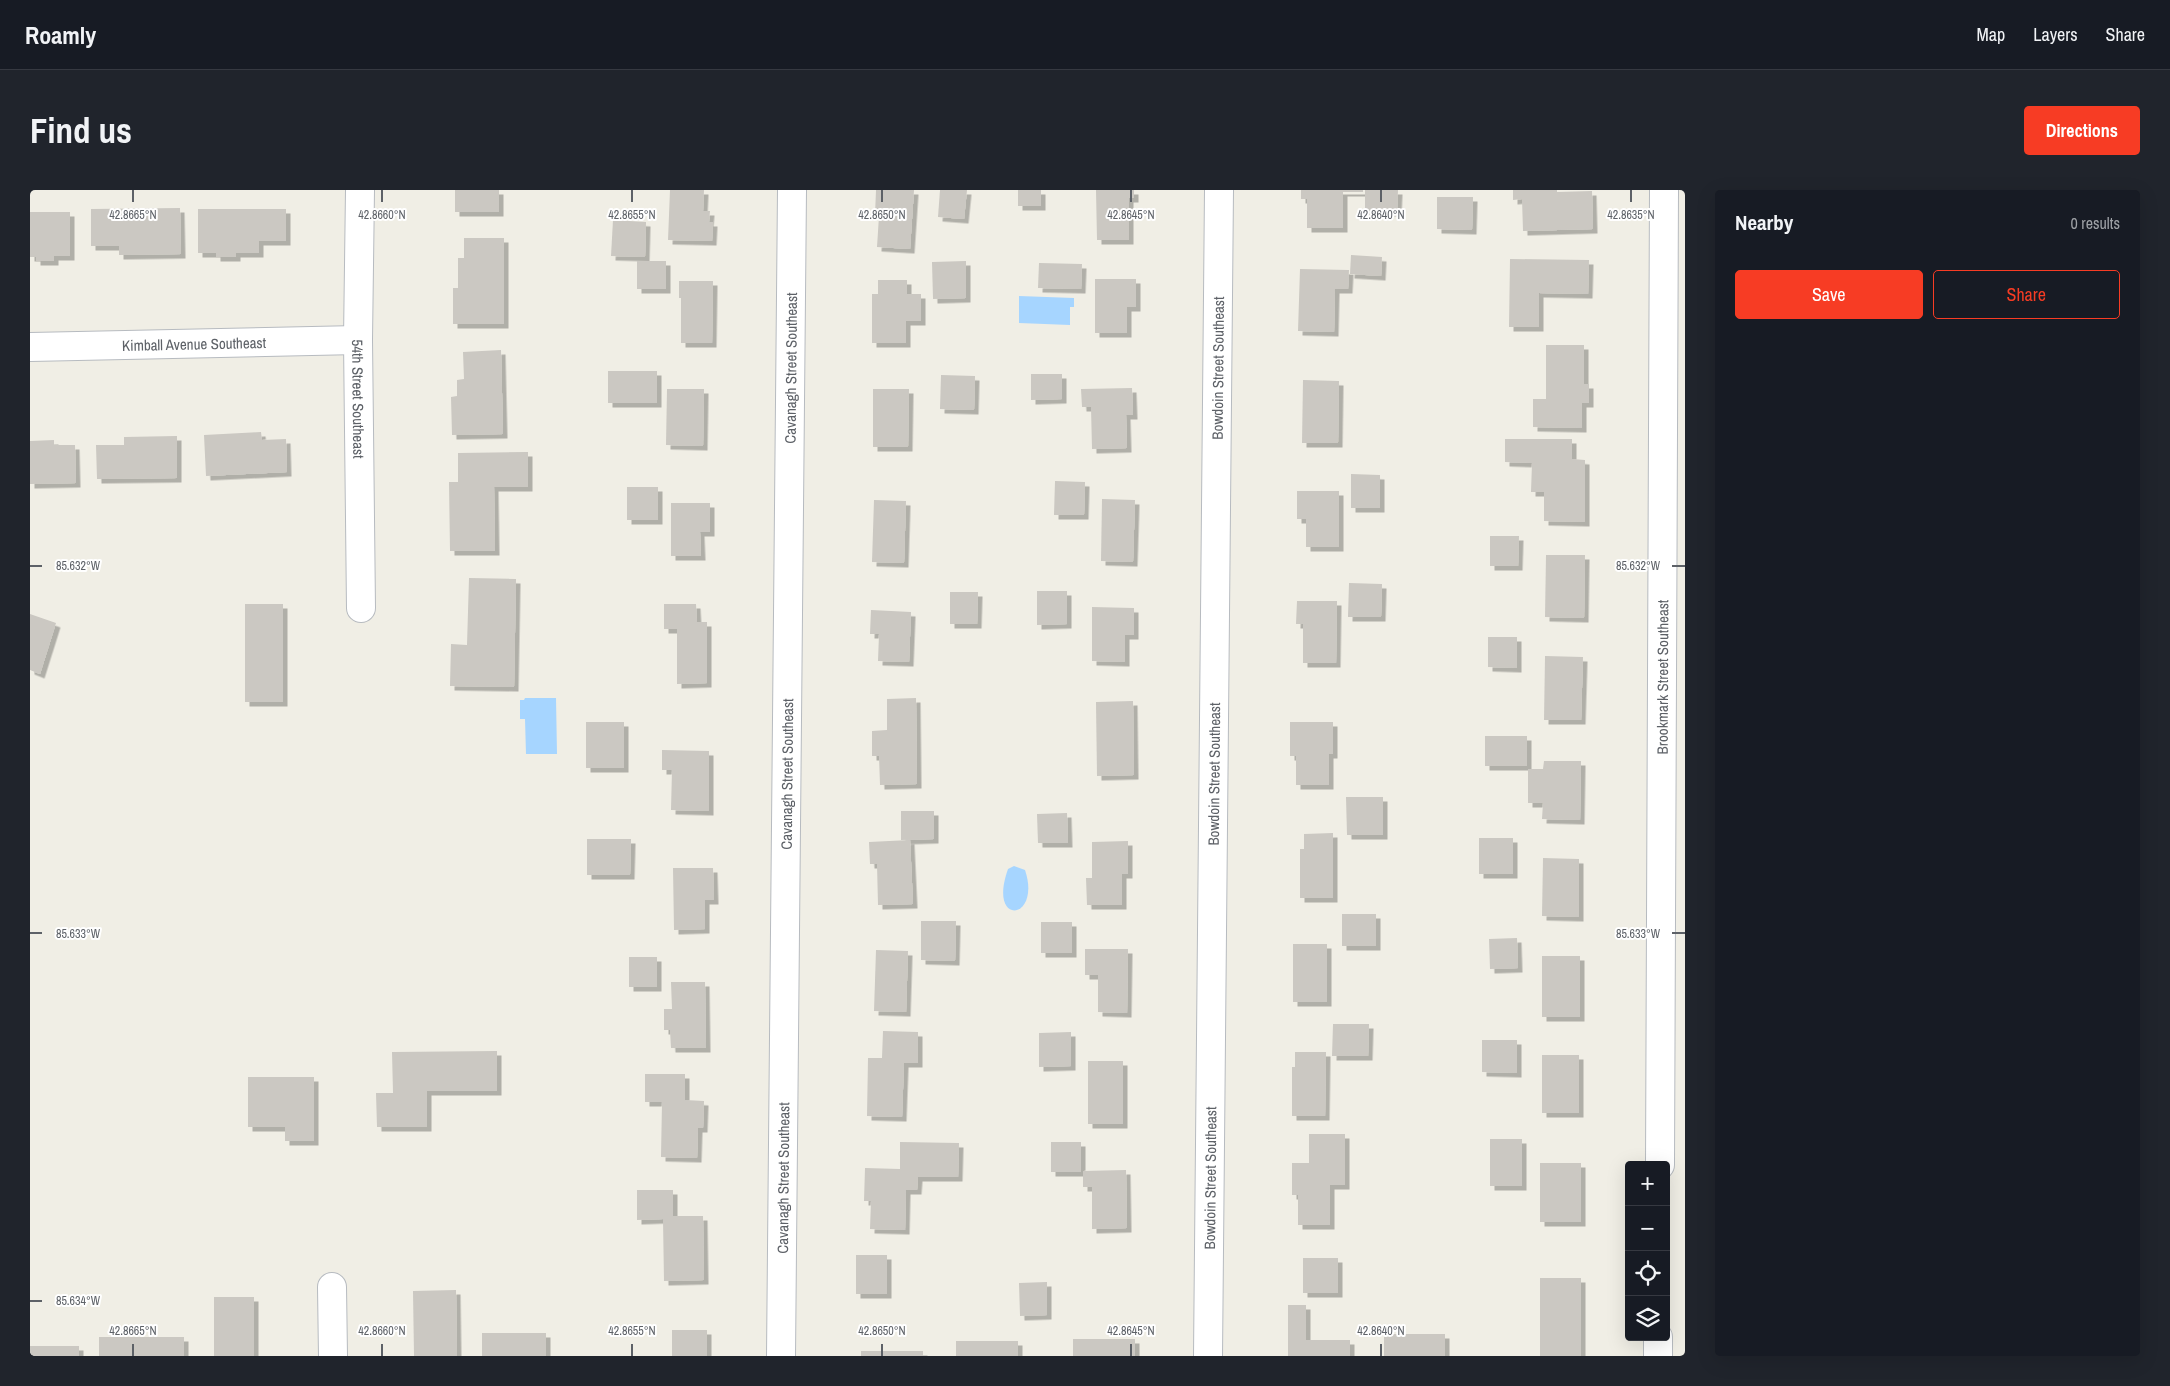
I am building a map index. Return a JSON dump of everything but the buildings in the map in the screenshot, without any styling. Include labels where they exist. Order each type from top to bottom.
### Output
[{"type":"street","name":"54th Street Southeast","points":[[360,190],[358,340],[361,608]]},
{"type":"street","name":"Cavanagh Street Southeast","points":[[780,1356],[792,190]]},
{"type":"street","name":"Bowdoin Street Southeast","points":[[1208,1356],[1219,190]]},
{"type":"street","name":"Brookmark Street Southeast","points":[[1660,1161],[1664,190]]},
{"type":"street","name":"Kimball Avenue Southeast","points":[[30,347],[358,340]]},
{"type":"street","points":[[332,1287],[333,1356]]},
{"type":"street","points":[[1658,1341],[1658,1356]]},
{"type":"water","points":[[1019,296],[1074,298],[1074,307],[1070,307],[1070,325],[1019,323]]},
{"type":"water","points":[[525,698],[556,698],[557,754],[526,754],[525,719],[520,719],[520,700]]},
{"type":"water","points":[[1014,866],[1025,870],[1028,887],[1027,899],[1022,907],[1015,910],[1009,908],[1004,901],[1003,888],[1008,869]]}]
